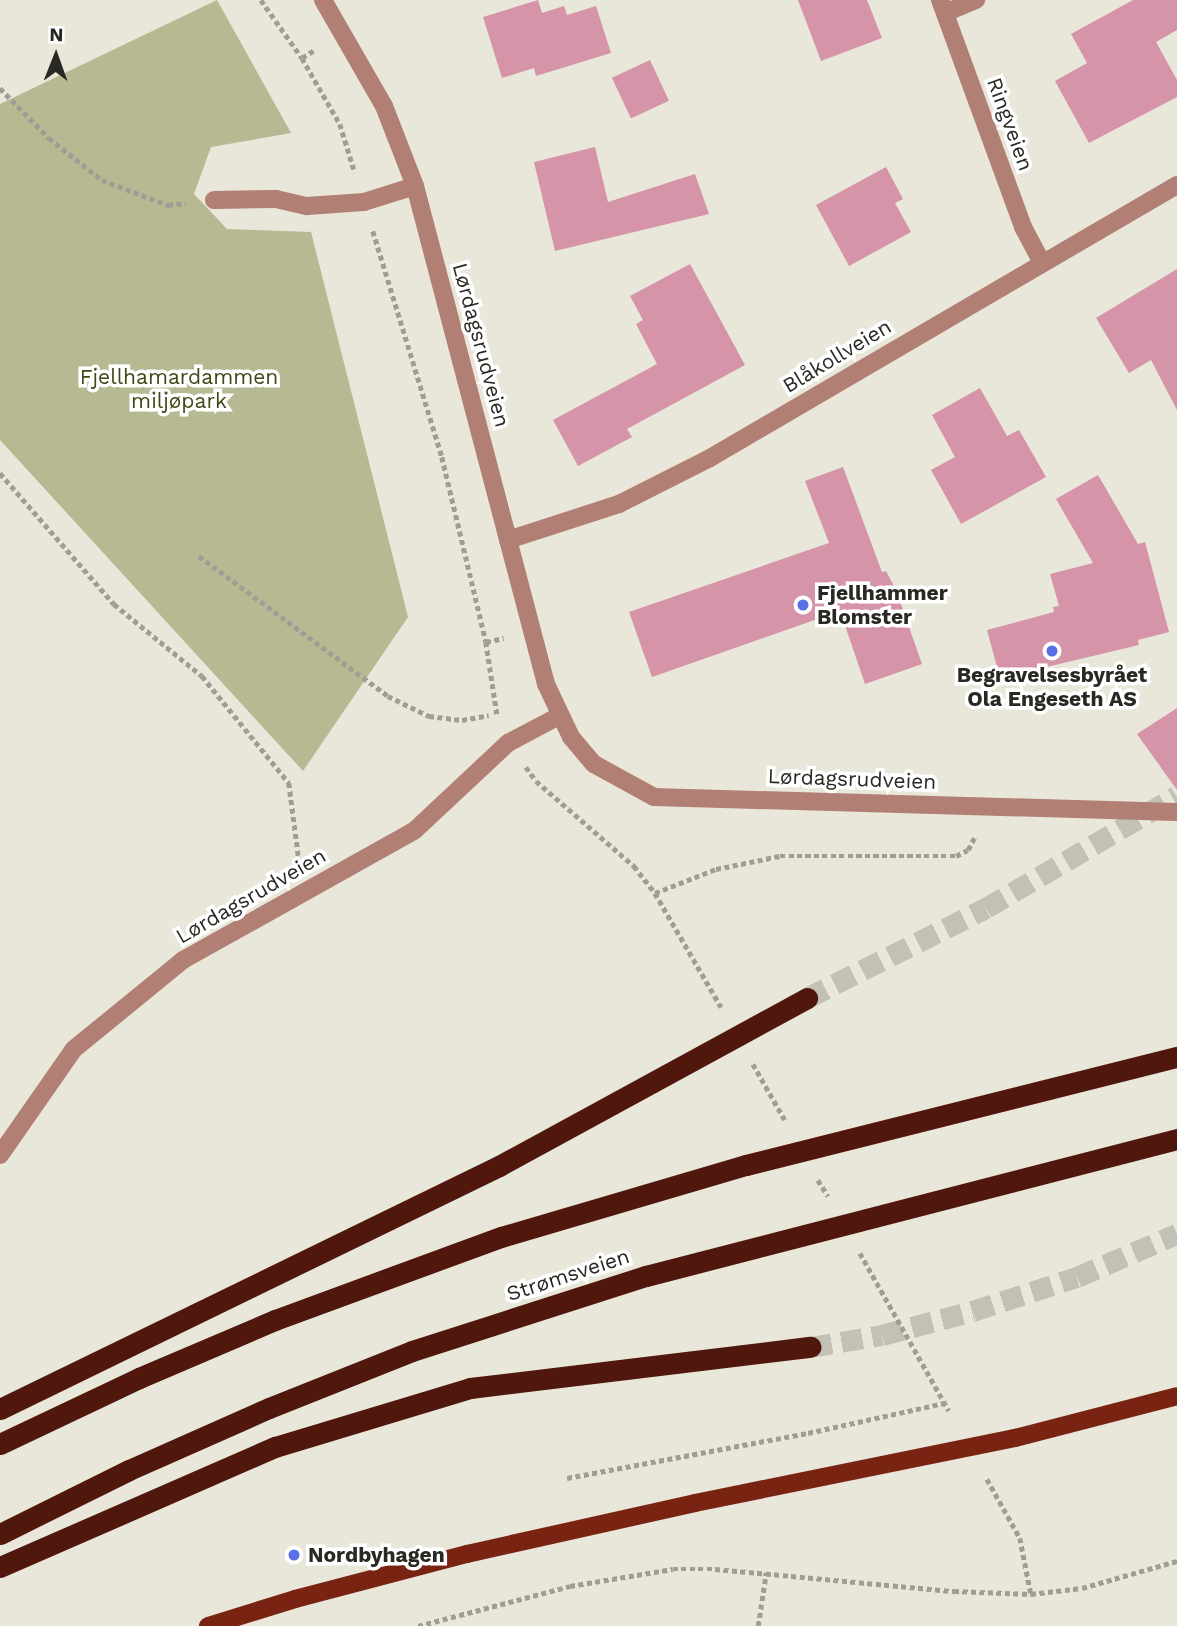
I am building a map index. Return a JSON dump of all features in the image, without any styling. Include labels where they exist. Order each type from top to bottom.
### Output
[{"type":"highway","points":[[0,1409],[74,1370],[328,1252],[499,1166],[807,998]]},
{"type":"highway","points":[[0,1444],[139,1378],[275,1321],[501,1237],[746,1165],[1177,1057]]},
{"type":"highway","name":"Strømsveien","points":[[0,1534],[257,1413],[412,1352],[646,1276],[1177,1139]]},
{"type":"highway","points":[[0,1567],[275,1447],[470,1388],[811,1348]]},
{"type":"main road","points":[[208,1626],[295,1599],[467,1554],[1015,1437],[1177,1396]]},
{"type":"street","name":"Lørdagsrudveien","points":[[323,0],[384,106],[415,186],[546,684],[558,716],[594,764],[654,797],[1177,812]]},
{"type":"street","points":[[943,7],[976,0]]},
{"type":"street","name":"Ringveien","points":[[943,7],[1023,227],[1042,262]]},
{"type":"street","name":"Blåkollveien","points":[[508,540],[618,504],[710,458],[1177,184]]},
{"type":"street","points":[[214,200],[276,199],[307,206],[364,202],[415,186]]},
{"type":"street","name":"Lørdagsrudveien","points":[[0,1155],[74,1049],[183,960],[414,831],[508,743],[558,716]]},
{"type":"path","points":[[0,88],[49,138],[102,180],[168,205],[214,200]]},
{"type":"path","points":[[0,473],[114,604],[202,676],[289,783],[303,891]]},
{"type":"path","points":[[199,556],[388,695],[429,716],[462,720],[497,714]]},
{"type":"path","points":[[655,893],[728,1020]]},
{"type":"path","points":[[748,1056],[789,1128]]},
{"type":"path","points":[[817,1176],[830,1200]]},
{"type":"path","points":[[857,1248],[949,1411]]},
{"type":"path","points":[[567,1478],[808,1433],[945,1403]]},
{"type":"path","points":[[987,1479],[1020,1538],[1031,1594]]},
{"type":"path","points":[[418,1626],[570,1586],[673,1569],[766,1573],[954,1591],[1031,1594],[1093,1586],[1177,1561]]},
{"type":"path","points":[[758,1626],[766,1573]]},
{"type":"green space","name":"Fjellhamardammen miljøpark","points":[[217,0],[291,133],[211,147],[194,194],[227,229],[311,232],[408,617],[303,771],[0,440],[0,104]]},
{"type":"building","points":[[538,0],[542,13],[564,6],[567,15],[596,6],[611,53],[536,76],[534,68],[502,78],[483,17]]},
{"type":"building","points":[[798,0],[867,0],[882,38],[821,61]]},
{"type":"building","points":[[1133,0],[1177,0],[1177,30],[1156,42],[1177,80],[1177,97],[1089,143],[1055,81],[1087,63],[1071,34]]},
{"type":"building","points":[[650,60],[669,101],[631,119],[612,78]]},
{"type":"building","points":[[595,147],[608,202],[695,174],[709,214],[555,251],[534,162]]},
{"type":"building","points":[[886,167],[903,199],[895,203],[911,232],[849,266],[816,205]]},
{"type":"building","points":[[690,264],[745,365],[627,429],[632,437],[578,466],[553,420],[657,364],[636,324],[643,320],[630,296]]},
{"type":"building","points":[[1177,269],[1177,410],[1151,360],[1129,373],[1096,318]]},
{"type":"building","points":[[980,388],[1007,436],[1019,430],[1046,477],[961,524],[931,470],[955,457],[932,415]]},
{"type":"building","points":[[843,467],[882,572],[886,571],[896,590],[922,664],[865,684],[840,611],[652,677],[629,612],[829,543],[805,481]]},
{"type":"building","points":[[1098,475],[1138,544],[1145,542],[1169,632],[1138,640],[1139,645],[1000,678],[987,630],[1054,612],[1053,607],[1059,606],[1050,574],[1093,563],[1056,499]]},
{"type":"building","points":[[1177,708],[1177,790],[1137,734]]},
{"type":"tunnel","points":[[807,998],[986,908],[1177,796]]},
{"type":"tunnel","points":[[811,1347],[882,1335],[973,1311],[1077,1277],[1177,1234]]},
{"type":"place","name":"Fjellhammer Blomster","points":[[803,605]]},
{"type":"place","name":"Begravelsesbyrået Ola Engeseth AS","points":[[1052,651]]},
{"type":"place","name":"Nordbyhagen","points":[[294,1555]]}]
